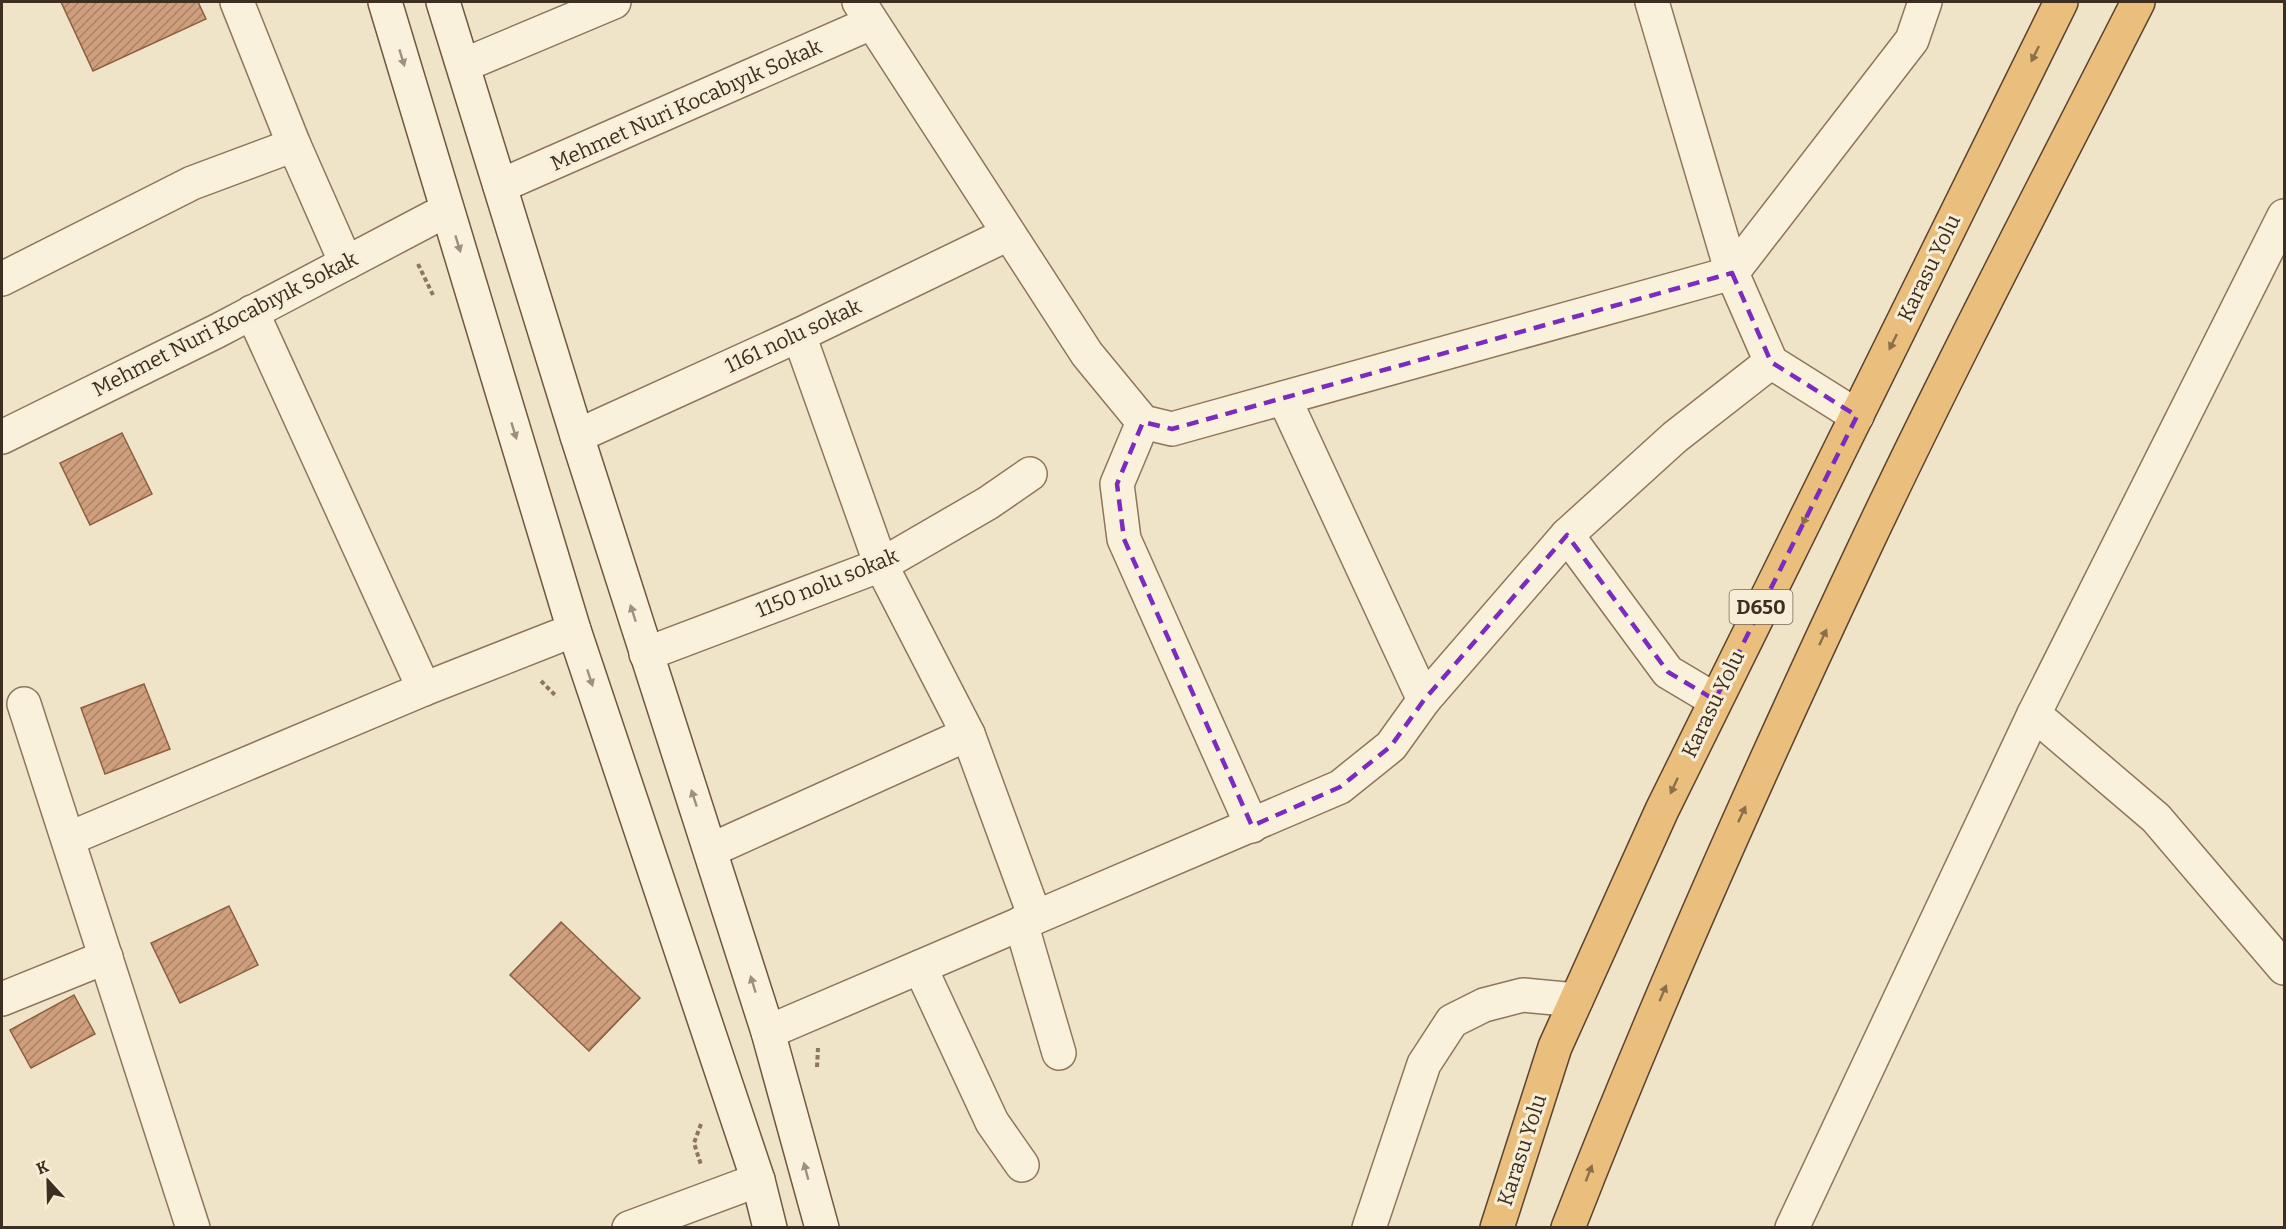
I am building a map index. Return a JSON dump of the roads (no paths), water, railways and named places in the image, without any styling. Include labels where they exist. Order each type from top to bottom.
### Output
[{"type":"highway","name":"Karasu Yolu","points":[[1497,1227],[1555,1047],[1576,1000],[1715,700],[2061,2]]},
{"type":"highway","points":[[1568,1227],[1618,1098],[1714,875],[1862,553],[2138,2]]},
{"type":"street","points":[[237,2],[294,145],[346,263]]},
{"type":"street","points":[[385,2],[574,630],[758,1180],[770,1227]]},
{"type":"street","points":[[443,2],[577,436],[768,1032],[822,1227]]},
{"type":"street","points":[[464,65],[614,2]]},
{"type":"street","points":[[865,12],[1087,354],[1143,422],[1172,429],[1732,273],[1912,40],[1925,2]]},
{"type":"street","points":[[1660,5],[1732,273],[1771,362],[1857,416]]},
{"type":"street","name":"Mehmet Nuri Kocabıyık Sokak","points":[[500,186],[865,12]]},
{"type":"street","points":[[2,279],[192,183],[294,145]]},
{"type":"street","name":"Mehmet Nuri Kocabıyık Sokak","points":[[2,437],[252,312],[447,210]]},
{"type":"street","points":[[1792,1227],[2034,714],[2284,216]]},
{"type":"street","name":"1161 nolu sokak","points":[[577,436],[799,335],[1008,234]]},
{"type":"street","points":[[252,312],[424,689]]},
{"type":"street","points":[[799,335],[881,565],[968,734],[1028,920],[1059,1053]]},
{"type":"street","points":[[768,1032],[1341,787],[1391,746],[1424,700],[1567,535],[1675,437],[1771,362]]},
{"type":"street","points":[[1284,398],[1424,700]]},
{"type":"street","points":[[1143,422],[1117,484],[1124,539],[1252,825]]},
{"type":"street","name":"1150 nolu sokak","points":[[646,654],[881,565],[988,503],[1030,474]]},
{"type":"street","points":[[1567,535],[1668,672],[1715,700]]},
{"type":"street","points":[[68,839],[424,689],[574,630]]},
{"type":"street","points":[[24,704],[193,1227]]},
{"type":"street","points":[[2034,714],[2156,818],[2284,968]]},
{"type":"street","points":[[711,850],[968,734]]},
{"type":"street","points":[[2,999],[106,957]]},
{"type":"street","points":[[920,967],[992,1122],[1022,1165]]},
{"type":"street","points":[[1369,1227],[1424,1064],[1452,1022],[1484,1005],[1523,995],[1576,1000]]},
{"type":"street","points":[[629,1227],[758,1180]]}]
